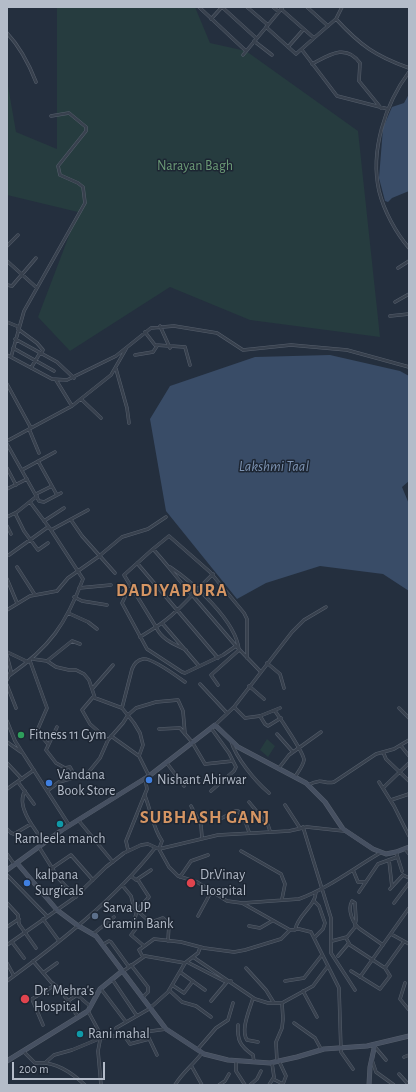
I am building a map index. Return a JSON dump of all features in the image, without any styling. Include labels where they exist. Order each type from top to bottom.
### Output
[{"type":"street","points":[[199,7],[246,51]]},
{"type":"street","points":[[211,19],[222,7],[272,55]]},
{"type":"street","points":[[247,7],[296,54],[336,19],[342,7]]},
{"type":"street","points":[[273,7],[281,9],[303,30],[314,38]]},
{"type":"street","points":[[307,7],[328,26]]},
{"type":"street","points":[[242,55],[281,9]]},
{"type":"street","points":[[336,19],[363,46],[384,59],[409,68]]},
{"type":"street","points":[[288,47],[303,30]]},
{"type":"street","points":[[7,33],[20,50],[32,70],[36,82]]},
{"type":"street","points":[[302,50],[337,96],[388,109]]},
{"type":"street","points":[[312,64],[336,52],[345,52],[352,55],[360,63],[360,83],[381,108]]},
{"type":"street","points":[[409,72],[388,109],[383,123],[378,155],[378,190],[396,229],[409,248]]},
{"type":"street","points":[[11,357],[24,311],[85,203],[83,187],[78,182],[60,175],[58,166],[86,131],[86,127],[69,113],[51,116]]},
{"type":"street","points":[[7,246],[18,235]]},
{"type":"street","points":[[7,286],[12,286],[36,258]]},
{"type":"street","points":[[7,261],[38,288]]},
{"type":"street","points":[[398,268],[409,261]]},
{"type":"street","points":[[395,302],[409,294]]},
{"type":"street","points":[[390,316],[409,314]]},
{"type":"street","points":[[7,322],[19,328],[40,345],[43,350],[31,368]]},
{"type":"street","points":[[160,326],[170,348]]},
{"type":"street","points":[[7,356],[56,380],[68,380],[116,356],[145,332],[151,328],[160,326],[189,327],[205,332],[217,333],[243,350],[291,344],[348,350],[409,367]]},
{"type":"street","points":[[145,332],[154,345],[170,348],[185,347],[190,364]]},
{"type":"street","points":[[16,339],[56,362],[74,378]]},
{"type":"street","points":[[135,355],[152,352],[158,346]]},
{"type":"street","points":[[13,348],[54,370]]},
{"type":"street","points":[[7,441],[72,406],[111,375],[127,348]]},
{"type":"street","points":[[116,368],[127,408],[129,423]]},
{"type":"street","points":[[56,380],[72,406]]},
{"type":"street","points":[[7,384],[30,429],[39,453]]},
{"type":"street","points":[[81,399],[101,418]]},
{"type":"street","points":[[7,444],[36,495],[42,502],[61,493]]},
{"type":"street","points":[[22,470],[55,452]]},
{"type":"street","points":[[38,461],[57,495]]},
{"type":"street","points":[[7,468],[16,485]]},
{"type":"street","points":[[7,489],[27,479]]},
{"type":"street","points":[[7,517],[30,502],[36,495],[52,486]]},
{"type":"street","points":[[10,675],[30,661],[53,638],[68,613],[83,579],[51,530],[30,502]]},
{"type":"street","points":[[44,521],[64,508]]},
{"type":"street","points":[[51,530],[88,510]]},
{"type":"street","points":[[15,513],[38,550],[48,543]]},
{"type":"street","points":[[7,610],[17,603],[35,595],[57,591],[66,580],[100,556],[125,535],[145,530],[166,518]]},
{"type":"street","points":[[71,520],[82,536],[115,573]]},
{"type":"street","points":[[7,526],[11,534]]},
{"type":"street","points":[[9,555],[48,527]]},
{"type":"street","points":[[186,650],[166,640],[160,635],[124,574],[169,536],[213,574],[246,615],[247,659]]},
{"type":"street","points":[[153,549],[247,659],[260,672]]},
{"type":"street","points":[[137,563],[218,658]]},
{"type":"street","points":[[166,564],[198,589],[232,628],[237,638],[240,650]]},
{"type":"street","points":[[17,567],[35,595]]},
{"type":"street","points":[[140,637],[178,611],[213,574]]},
{"type":"street","points":[[7,579],[17,603]]},
{"type":"street","points":[[78,588],[88,589],[111,584]]},
{"type":"street","points":[[130,585],[123,591],[125,597],[122,603],[140,637],[150,652],[182,672],[185,673],[218,658],[236,646]]},
{"type":"street","points":[[74,597],[82,601],[107,605]]},
{"type":"street","points":[[7,870],[44,843],[147,777],[210,727],[215,725],[234,707],[267,663],[298,626],[326,607]]},
{"type":"street","points":[[68,613],[88,622],[97,629]]},
{"type":"street","points":[[162,623],[199,666]]},
{"type":"street","points":[[47,661],[72,642],[80,644]]},
{"type":"street","points":[[218,685],[211,677],[212,673],[240,650]]},
{"type":"street","points":[[7,652],[30,661],[47,661],[56,667],[76,670],[84,674],[87,677],[94,696],[99,701],[122,708],[128,714],[140,733],[143,745],[139,756]]},
{"type":"street","points":[[7,656],[11,668],[10,675],[7,680]]},
{"type":"street","points":[[122,708],[132,669],[135,663],[140,660],[148,659],[185,682]]},
{"type":"street","points":[[30,661],[47,708],[36,729],[48,743]]},
{"type":"street","points":[[267,663],[280,674],[284,688]]},
{"type":"street","points":[[92,690],[113,666]]},
{"type":"street","points":[[200,684],[228,713]]},
{"type":"street","points":[[7,685],[16,708]]},
{"type":"street","points":[[249,686],[264,699]]},
{"type":"street","points":[[94,696],[82,710],[90,724],[108,740]]},
{"type":"street","points":[[47,791],[59,782],[87,774],[97,763],[108,740],[123,723],[128,714],[136,708],[149,704],[178,700],[183,711],[185,734]]},
{"type":"street","points":[[234,707],[244,718],[260,716],[280,708]]},
{"type":"street","points":[[399,708],[409,718]]},
{"type":"street","points":[[275,711],[286,724],[304,758],[295,777]]},
{"type":"street","points":[[260,716],[268,726],[280,718]]},
{"type":"street","points":[[7,721],[12,734],[23,753],[70,826]]},
{"type":"street","points":[[215,725],[231,741],[242,749],[308,785],[325,802],[345,831],[380,853],[397,855]]},
{"type":"street","points":[[57,727],[48,743],[46,750],[54,761],[64,768],[70,767],[76,778]]},
{"type":"street","points":[[210,727],[233,760],[236,769],[211,791]]},
{"type":"street","points":[[159,729],[179,728],[192,742],[205,764],[233,760]]},
{"type":"street","points":[[279,769],[288,756],[321,732]]},
{"type":"street","points":[[277,734],[293,752]]},
{"type":"street","points":[[111,736],[139,756],[147,777],[148,787],[126,841],[128,850]]},
{"type":"street","points":[[308,785],[319,780],[329,783],[334,782],[371,757],[401,746],[409,740]]},
{"type":"street","points":[[231,741],[235,751],[261,786],[269,793]]},
{"type":"street","points":[[7,742],[23,753]]},
{"type":"street","points":[[7,747],[10,744]]},
{"type":"street","points":[[401,746],[409,756]]},
{"type":"street","points":[[383,752],[386,759],[409,781]]},
{"type":"street","points":[[7,762],[22,779]]},
{"type":"street","points":[[166,762],[184,786]]},
{"type":"street","points":[[383,788],[409,763]]},
{"type":"street","points":[[7,789],[34,770]]},
{"type":"street","points":[[18,782],[34,804]]},
{"type":"street","points":[[379,782],[391,800],[409,836]]},
{"type":"street","points":[[25,791],[23,794],[24,809],[31,824],[44,843]]},
{"type":"street","points":[[391,800],[409,794]]},
{"type":"street","points":[[145,796],[152,815],[155,831],[162,841],[159,849],[169,867],[180,877],[197,882],[227,901],[242,903],[299,898],[322,890],[380,853]]},
{"type":"street","points":[[249,802],[268,825],[270,831]]},
{"type":"street","points":[[284,804],[302,828],[332,921],[331,954],[355,990]]},
{"type":"street","points":[[191,806],[200,825],[202,838]]},
{"type":"street","points":[[222,818],[235,810],[238,811],[244,818],[249,832]]},
{"type":"street","points":[[79,821],[112,862]]},
{"type":"street","points":[[7,828],[12,834],[31,824]]},
{"type":"street","points":[[7,945],[76,897],[112,862],[128,850],[145,844],[159,849],[202,838],[249,832],[289,831],[302,828],[345,831]]},
{"type":"street","points":[[39,847],[52,868],[76,897]]},
{"type":"street","points":[[7,981],[59,941],[122,885],[155,848]]},
{"type":"street","points":[[359,892],[378,864],[389,860],[407,848],[409,854]]},
{"type":"street","points":[[241,851],[281,874],[285,884],[282,899]]},
{"type":"street","points":[[7,854],[56,910],[93,934],[149,1009],[166,1029],[202,1053],[236,1060],[276,1062],[321,1050],[375,1046],[409,1036]]},
{"type":"street","points":[[52,868],[71,855],[93,880]]},
{"type":"street","points":[[180,877],[192,861],[208,855]]},
{"type":"street","points":[[397,855],[402,871]]},
{"type":"street","points":[[389,860],[391,888],[403,875],[409,878]]},
{"type":"street","points":[[138,880],[151,870]]},
{"type":"street","points":[[353,870],[358,882],[366,882]]},
{"type":"street","points":[[7,875],[47,916]]},
{"type":"street","points":[[131,876],[134,880],[138,880],[149,897],[137,910],[135,914],[137,916],[134,922],[137,927],[130,935],[144,946]]},
{"type":"street","points":[[394,902],[409,883]]},
{"type":"street","points":[[122,885],[131,896],[137,910],[151,922],[163,918],[165,919],[170,926],[168,941]]},
{"type":"street","points":[[198,916],[211,892]]},
{"type":"street","points":[[295,930],[302,913],[314,901],[316,892]]},
{"type":"street","points":[[314,901],[319,906],[325,923],[323,929],[314,938]]},
{"type":"street","points":[[332,941],[346,938],[356,926],[353,901],[350,904],[356,926],[383,945]]},
{"type":"street","points":[[7,903],[18,915],[20,919],[18,922],[24,933],[36,948]]},
{"type":"street","points":[[242,903],[290,930],[311,932],[339,988],[342,1054],[353,1069]]},
{"type":"street","points":[[360,977],[409,908]]},
{"type":"street","points":[[93,934],[114,917]]},
{"type":"street","points":[[7,927],[20,919]]},
{"type":"street","points":[[43,919],[59,941]]},
{"type":"street","points":[[249,926],[260,928],[273,921]]},
{"type":"street","points":[[143,957],[139,950],[154,939],[181,942],[200,948],[231,952],[246,950],[281,939],[290,930]]},
{"type":"street","points":[[391,934],[403,943],[409,944]]},
{"type":"street","points":[[346,938],[349,943],[385,968],[390,976],[380,989],[351,971]]},
{"type":"street","points":[[102,945],[109,941],[111,942],[148,987],[148,992],[142,999]]},
{"type":"street","points":[[12,942],[24,958]]},
{"type":"street","points":[[338,956],[349,943]]},
{"type":"street","points":[[385,968],[403,943]]},
{"type":"street","points":[[118,1034],[116,1028],[149,1009],[169,990],[186,962],[198,953],[200,948]]},
{"type":"street","points":[[285,981],[304,978],[322,955]]},
{"type":"street","points":[[7,1061],[78,1017],[89,1008],[101,988],[143,957],[147,956],[186,962],[228,981]]},
{"type":"street","points":[[193,957],[253,998],[261,1002],[274,1003],[282,1003],[312,986],[328,966]]},
{"type":"street","points":[[33,961],[68,1001],[78,1017]]},
{"type":"street","points":[[7,963],[14,976]]},
{"type":"street","points":[[44,973],[57,963]]},
{"type":"street","points":[[246,968],[266,990],[274,1003]]},
{"type":"street","points":[[180,972],[205,990]]},
{"type":"street","points":[[112,979],[137,1016]]},
{"type":"street","points":[[172,985],[184,993],[193,981]]},
{"type":"street","points":[[211,1001],[228,981]]},
{"type":"street","points":[[405,983],[400,999],[409,1010]]},
{"type":"street","points":[[42,1025],[32,999],[55,985]]},
{"type":"street","points":[[101,988],[126,1022]]},
{"type":"street","points":[[169,990],[182,1002],[194,1006],[211,1017]]},
{"type":"street","points":[[303,991],[317,1016]]},
{"type":"street","points":[[68,1001],[77,995],[89,1008],[101,1038],[98,1051],[101,1085]]},
{"type":"street","points":[[253,998],[246,1022],[246,1038],[247,1040],[258,1042]]},
{"type":"street","points":[[197,1050],[216,1028],[228,1020],[233,1003]]},
{"type":"street","points":[[269,1085],[273,1079],[276,1062],[276,1040],[282,1028],[282,1003]]},
{"type":"street","points":[[294,1023],[315,1038],[321,1050]]},
{"type":"street","points":[[238,1025],[238,1040],[242,1046],[253,1054],[254,1062]]},
{"type":"street","points":[[46,1062],[54,1055],[72,1050],[101,1038],[118,1034],[166,1029]]},
{"type":"street","points":[[146,1032],[157,1055]]},
{"type":"street","points":[[123,1034],[130,1044],[149,1039]]},
{"type":"street","points":[[369,1085],[375,1046]]},
{"type":"street","points":[[375,1046],[386,1060]]},
{"type":"street","points":[[23,1051],[35,1063],[46,1062],[73,1075],[85,1085]]},
{"type":"street","points":[[174,1085],[179,1077],[192,1067],[202,1053]]},
{"type":"street","points":[[404,1057],[409,1055]]},
{"type":"street","points":[[236,1060],[236,1071],[245,1085]]},
{"type":"street","points":[[372,1060],[376,1072],[394,1085]]},
{"type":"street","points":[[273,1079],[283,1085],[286,1076],[276,1062]]},
{"type":"street","points":[[192,1067],[202,1085]]},
{"type":"street","points":[[250,1085],[255,1082],[261,1071]]},
{"type":"street","points":[[219,1085],[225,1081],[229,1074]]},
{"type":"street","points":[[399,1074],[409,1085]]},
{"type":"green space","name":"Narayan Bagh","points":[[57,7],[195,7],[210,43],[246,51],[358,131],[380,337],[250,320],[170,287],[70,351],[38,317],[78,212],[7,195],[7,80],[16,132],[57,149]]},
{"type":"green space","points":[[267,739],[275,746],[268,757],[260,750]]},
{"type":"water","points":[[409,94],[409,191],[392,198],[388,202],[385,201],[379,178],[383,128],[392,107],[404,103]]},
{"type":"water","name":"Lakshmi Taal","points":[[330,355],[400,371],[409,376],[409,481],[402,487],[409,504],[409,591],[383,574],[320,566],[266,583],[237,599],[166,511],[150,419],[170,386],[255,357]]},
{"type":"place","name":"Fitness 11 Gym","points":[[21,735]]},
{"type":"place","name":"Nishant Ahirwar","points":[[149,780]]},
{"type":"place","name":"Vandana Book Store","points":[[49,783]]},
{"type":"place","name":"Ramleela manch","points":[[60,824]]},
{"type":"place","name":"kalpana Surgicals","points":[[27,883]]},
{"type":"place","name":"Dr.Vinay Hospital","points":[[191,883]]},
{"type":"place","name":"Sarva UP Gramin Bank","points":[[95,916]]},
{"type":"place","name":"Dr. Mehra's Hospital","points":[[25,999]]},
{"type":"place","name":"Rani mahal","points":[[80,1034]]},
{"type":"district","name":"DADIYAPURA","points":[[172,591]]},
{"type":"district","name":"SUBHASH GANJ","points":[[205,818]]}]
